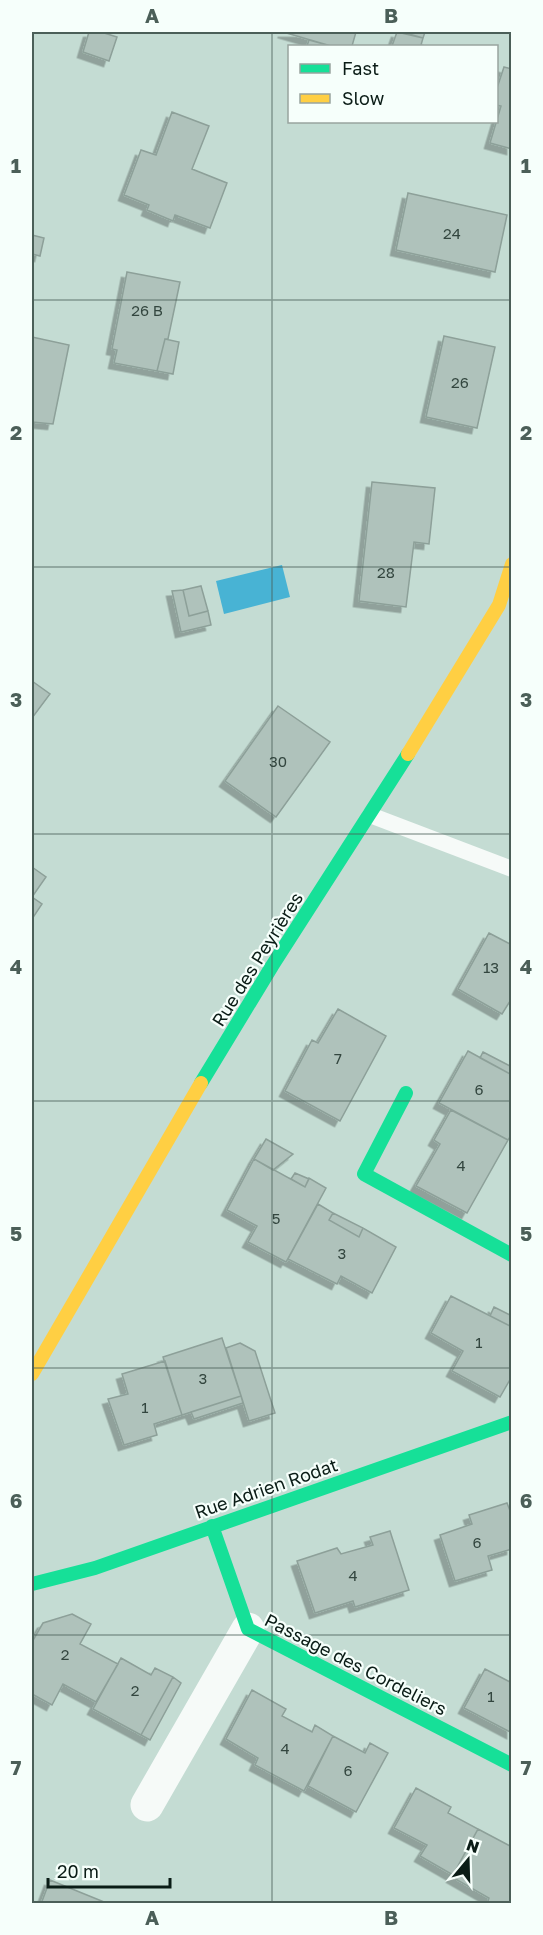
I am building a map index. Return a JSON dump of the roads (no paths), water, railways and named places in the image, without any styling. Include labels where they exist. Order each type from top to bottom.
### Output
[{"type":"street","name":"Rue des Peyrières","points":[[32,1374],[202,1081],[499,605],[512,564]]},
{"type":"street","points":[[406,1093],[364,1174],[512,1255]]},
{"type":"street","name":"Rue Adrien Rodat","points":[[32,1584],[95,1568],[512,1422]]},
{"type":"street","name":"Passage des Cordeliers","points":[[212,1526],[248,1629],[512,1765]]},
{"type":"street","points":[[147,1805],[248,1629]]},
{"type":"lane","points":[[370,815],[512,869]]},
{"type":"water","points":[[282,565],[290,597],[224,614],[216,581]]}]
